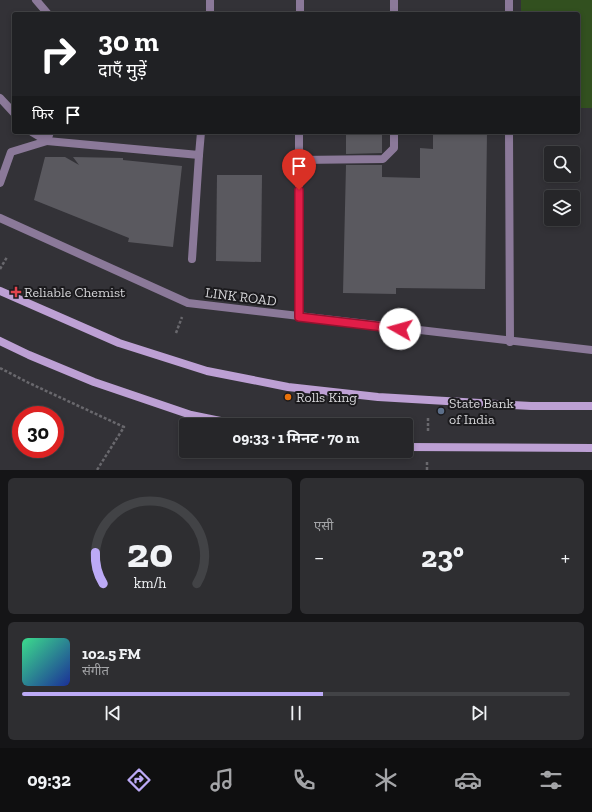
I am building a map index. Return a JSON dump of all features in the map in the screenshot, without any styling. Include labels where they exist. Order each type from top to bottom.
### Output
[{"type":"main road","points":[[0,291],[119,343],[208,371],[288,387],[385,398],[531,406],[592,406]]},
{"type":"main road","points":[[0,340],[29,355],[94,382],[191,415],[206,418]]},
{"type":"main road","points":[[413,447],[592,448]]},
{"type":"street","points":[[36,0],[46,12]]},
{"type":"street","points":[[210,0],[210,12]]},
{"type":"street","points":[[300,0],[300,12]]},
{"type":"street","points":[[394,0],[394,12]]},
{"type":"street","points":[[509,0],[509,12]]},
{"type":"street","points":[[0,98],[12,111]]},
{"type":"street","points":[[36,134],[48,141]]},
{"type":"street","points":[[48,141],[50,134]]},
{"type":"street","points":[[192,259],[202,134]]},
{"type":"street","points":[[299,134],[299,317]]},
{"type":"street","points":[[299,160],[383,159],[394,148],[394,134]]},
{"type":"street","points":[[509,134],[510,342]]},
{"type":"street","points":[[0,183],[11,152],[48,141],[199,155]]},
{"type":"street","name":"LINK ROAD","points":[[0,218],[188,304],[510,342],[592,350]]},
{"type":"path","points":[[0,269],[7,257]]},
{"type":"path","points":[[0,368],[124,427],[97,470]]},
{"type":"path","points":[[428,410],[428,432]]},
{"type":"path","points":[[427,470],[428,455]]},
{"type":"green space","points":[[521,0],[592,0],[592,108],[580,108],[580,12],[521,12]]},
{"type":"building","points":[[346,134],[382,134],[382,153],[346,154]]},
{"type":"building","points":[[433,134],[487,134],[485,289],[396,288],[396,294],[343,293],[346,165],[382,165],[382,177],[420,178],[420,148],[433,149]]},
{"type":"building","points":[[45,157],[65,157],[79,165],[73,157],[123,158],[123,160],[182,166],[173,247],[128,242],[129,238],[34,200]]},
{"type":"building","points":[[217,175],[262,175],[261,262],[216,261]]},
{"type":"place","name":"Reliable Chemist","points":[[16,292]]},
{"type":"place","name":"Rolls King","points":[[288,397]]},
{"type":"place","name":"State Bank of India","points":[[441,411]]},
{"type":"route","points":[[299,190],[299,317],[400,329]]}]
